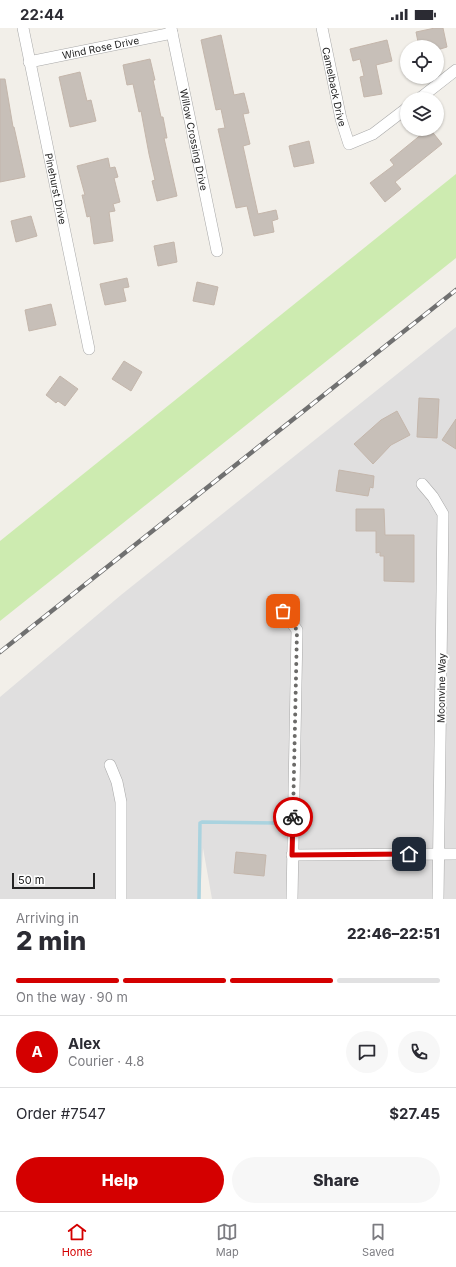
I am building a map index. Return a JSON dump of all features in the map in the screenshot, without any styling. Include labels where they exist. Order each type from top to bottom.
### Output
[{"type":"street","name":"Pinehurst Drive","points":[[23,28],[89,349]]},
{"type":"street","name":"Camelback Drive","points":[[322,28],[341,119],[348,144],[373,134],[400,113]]},
{"type":"street","name":"Wind Rose Drive","points":[[29,62],[172,30]]},
{"type":"street","name":"Willow Crossing Drive","points":[[172,30],[217,251]]},
{"type":"street","points":[[428,92],[456,70]]},
{"type":"street","name":"Moonvine Way","points":[[422,484],[433,497],[443,514],[438,899]]},
{"type":"street","points":[[276,602],[297,630],[292,899]]},
{"type":"street","points":[[110,765],[118,782],[121,802],[121,899]]},
{"type":"street","points":[[292,855],[456,854]]},
{"type":"shaded area","points":[[456,327],[456,899],[212,899],[203,848],[200,899],[0,899],[0,697],[121,595]]},
{"type":"green space","points":[[456,174],[456,258],[0,621],[0,541]]},
{"type":"building","points":[[443,28],[447,47],[444,48],[444,40],[418,40],[416,32]]},
{"type":"building","points":[[221,35],[234,95],[244,93],[249,113],[243,114],[250,144],[243,146],[258,214],[276,210],[278,219],[272,221],[274,232],[254,236],[247,206],[236,208],[218,129],[225,128],[221,109],[216,110],[201,40]]},
{"type":"building","points":[[387,40],[392,61],[376,65],[382,94],[364,97],[360,77],[364,76],[360,59],[353,61],[350,49]]},
{"type":"building","points":[[150,59],[155,80],[153,80],[167,138],[164,138],[177,196],[157,201],[152,181],[155,180],[141,111],[139,112],[133,84],[127,85],[123,65]]},
{"type":"building","points":[[80,72],[87,101],[91,100],[96,121],[70,127],[59,77]]},
{"type":"building","points":[[0,79],[5,79],[13,127],[25,177],[0,182]]},
{"type":"building","points":[[419,136],[436,136],[442,144],[395,182],[401,189],[385,202],[370,183],[394,165],[390,160]]},
{"type":"building","points":[[309,141],[314,163],[294,167],[289,146]]},
{"type":"building","points":[[108,158],[110,168],[115,167],[118,177],[114,178],[120,202],[113,204],[115,211],[109,212],[113,241],[94,244],[90,216],[87,217],[82,195],[85,195],[77,166]]},
{"type":"building","points":[[31,216],[37,236],[16,242],[11,221]]},
{"type":"building","points":[[174,242],[177,262],[158,266],[154,246]]},
{"type":"building","points":[[127,278],[129,287],[123,288],[126,301],[105,305],[100,284]]},
{"type":"building","points":[[197,282],[218,287],[214,305],[193,301]]},
{"type":"building","points":[[51,304],[56,325],[29,331],[25,310]]},
{"type":"building","points":[[124,361],[142,372],[131,391],[112,379]]},
{"type":"building","points":[[60,376],[78,389],[65,406],[58,401],[56,403],[46,395]]},
{"type":"building","points":[[419,398],[439,399],[437,438],[417,437]]},
{"type":"building","points":[[397,411],[410,435],[391,445],[373,464],[354,444],[381,420]]},
{"type":"building","points":[[456,419],[456,449],[442,440]]},
{"type":"building","points":[[339,470],[374,476],[373,488],[370,487],[368,496],[336,491]]},
{"type":"building","points":[[356,509],[384,509],[385,535],[414,535],[414,582],[384,581],[384,556],[380,556],[380,552],[376,553],[376,531],[356,531]]},
{"type":"building","points":[[236,852],[266,855],[264,876],[234,873]]},
{"type":"waterway","points":[[199,899],[200,823],[279,823]]},
{"type":"railway","points":[[0,652],[456,290]]},
{"type":"way so far","points":[[283,611],[297,630],[293,817]]},
{"type":"route","points":[[293,817],[292,855],[409,854]]}]
